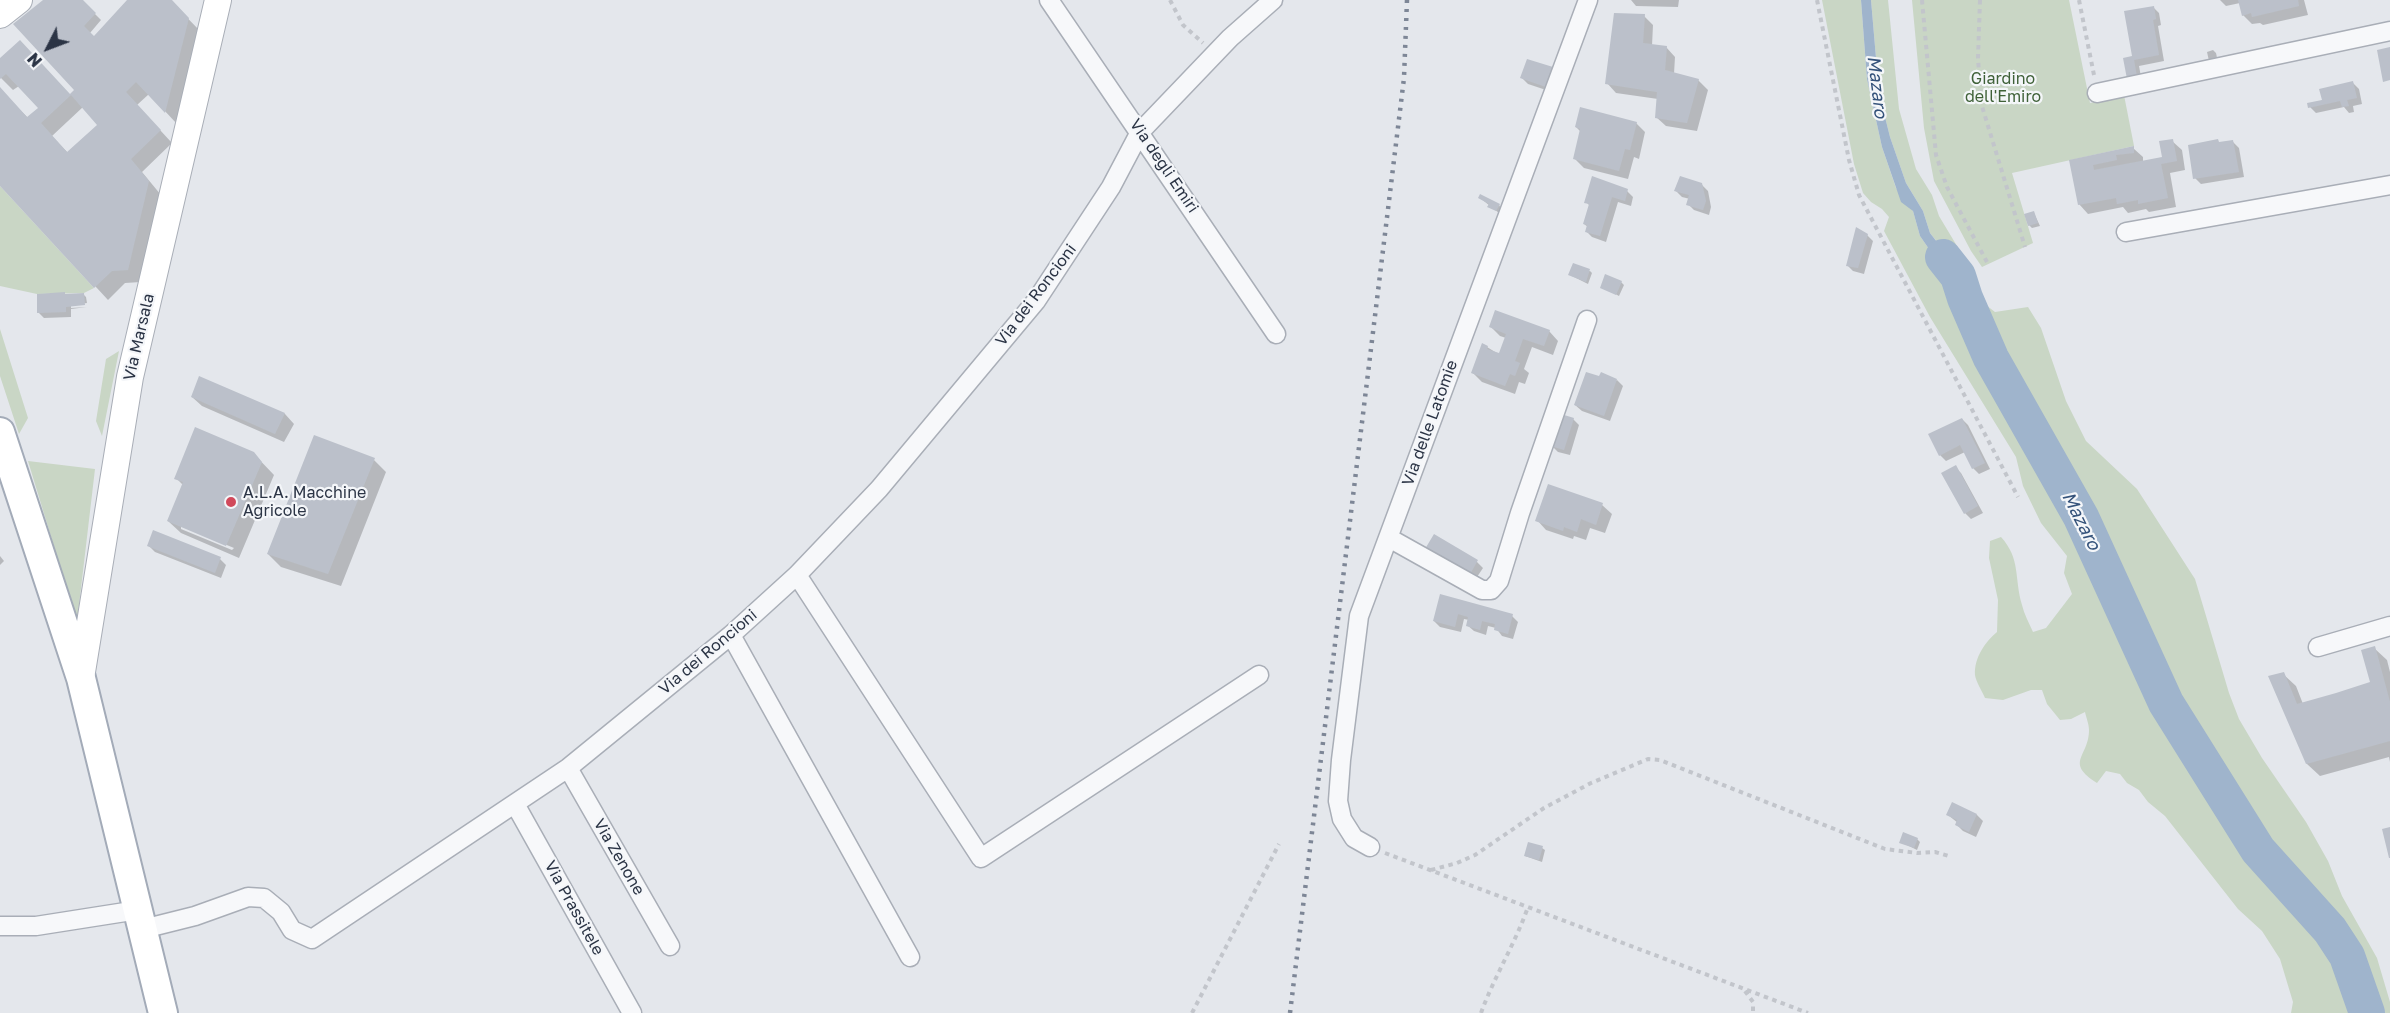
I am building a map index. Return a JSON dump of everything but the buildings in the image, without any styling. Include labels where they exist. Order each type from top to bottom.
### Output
[{"type":"main road","points":[[0,15],[19,0]]},
{"type":"main road","name":"Via Marsala","points":[[81,678],[130,377],[218,0]]},
{"type":"main road","points":[[0,432],[81,678],[164,1013]]},
{"type":"street","name":"Via degli Emiri","points":[[1049,0],[1276,334]]},
{"type":"street","name":"Via dei Roncioni","points":[[141,919],[195,916],[248,897],[264,898],[281,912],[292,930],[312,939],[568,768],[731,635],[797,575],[879,489],[1036,301],[1111,187],[1140,132],[1215,53],[1273,0]]},
{"type":"street","name":"Via delle Latomie","points":[[1370,847],[1354,838],[1342,819],[1338,801],[1359,616],[1588,0]]},
{"type":"street","points":[[2097,93],[2390,31]]},
{"type":"street","points":[[2126,232],[2390,185]]},
{"type":"street","points":[[1389,538],[1482,590],[1491,590],[1499,581],[1520,513],[1587,320]]},
{"type":"street","points":[[797,575],[981,858],[1259,675]]},
{"type":"street","points":[[2318,647],[2390,626]]},
{"type":"street","points":[[731,635],[910,957]]},
{"type":"street","name":"Via Zenone","points":[[568,768],[670,946]]},
{"type":"street","name":"Via Prassitele","points":[[515,804],[632,1013]]},
{"type":"street","points":[[0,926],[141,919]]},
{"type":"path","points":[[1170,0],[1183,25],[1215,53]]},
{"type":"path","points":[[1817,0],[1849,160],[1859,195],[2018,497]]},
{"type":"path","points":[[1922,0],[1936,155],[1947,187],[1988,264]]},
{"type":"path","points":[[1980,0],[1978,58],[1981,103],[2025,247]]},
{"type":"path","points":[[2079,0],[2097,93]]},
{"type":"path","points":[[1431,870],[1475,855],[1544,808],[1591,783],[1648,759],[1660,760],[1885,849],[1917,853],[1935,852],[1949,856]]},
{"type":"path","points":[[1192,1013],[1279,844]]},
{"type":"path","points":[[1370,847],[1808,1013]]},
{"type":"path","points":[[1481,1013],[1500,968],[1520,930],[1528,907]]},
{"type":"path","points":[[1744,990],[1753,1002],[1753,1013]]},
{"type":"green space","points":[[1822,0],[1861,0],[1867,79],[1882,147],[1896,188],[1913,211],[1920,236],[1938,262],[1951,273],[1954,286],[1965,298],[1954,263],[1930,233],[1923,211],[1906,183],[1890,137],[1879,93],[1871,0],[1888,0],[1899,109],[1916,169],[1932,195],[1939,216],[1976,284],[1978,299],[1995,312],[2028,307],[2041,328],[2066,401],[2086,441],[2137,489],[2195,579],[2239,719],[2262,758],[2306,822],[2328,861],[2342,896],[2377,958],[2390,1002],[2390,1013],[2291,1013],[2293,1002],[2280,959],[2262,931],[2238,909],[2165,816],[2148,802],[2139,790],[2127,783],[2120,774],[2106,771],[2097,783],[2082,770],[2080,764],[2089,730],[2085,712],[2071,719],[2060,720],[2047,704],[2042,690],[2031,690],[2003,700],[1985,698],[1976,678],[1975,669],[1981,651],[1997,632],[1998,600],[1989,558],[1990,541],[2001,537],[2012,553],[2023,608],[2033,632],[2046,628],[2072,594],[2064,573],[2067,556],[2041,523],[2023,486],[2016,457],[1930,317],[1884,231],[1889,217],[1863,193],[1854,164]]},
{"type":"green space","name":"Giardino dell'Emiro","points":[[1912,0],[2069,0],[2090,103],[2124,95],[2134,146],[2012,173],[2033,243],[1982,267],[1971,251],[1934,181],[1924,128]]},
{"type":"green space","points":[[0,186],[94,288],[84,293],[37,294],[0,286]]},
{"type":"green space","points":[[0,329],[28,418],[19,434],[0,376]]},
{"type":"green space","points":[[119,351],[102,436],[96,421],[106,359]]},
{"type":"green space","points":[[28,461],[95,469],[77,622]]},
{"type":"water","name":"Mazaro","points":[[1861,0],[1871,0],[1879,93],[1890,137],[1906,183],[1923,211],[1930,233],[1962,274],[1965,298],[1954,286],[1951,273],[1938,262],[1920,236],[1913,211],[1901,202],[1882,147],[1867,79]]},
{"type":"waterway","name":"Mazaro","points":[[1943,257],[1958,276],[1991,358],[2081,517],[2166,703],[2258,850],[2330,930],[2347,956],[2367,1013]]},
{"type":"railway","points":[[1290,1013],[1404,78],[1407,0]]},
{"type":"place","name":"A.L.A. Macchine Agricole","points":[[231,502]]}]
